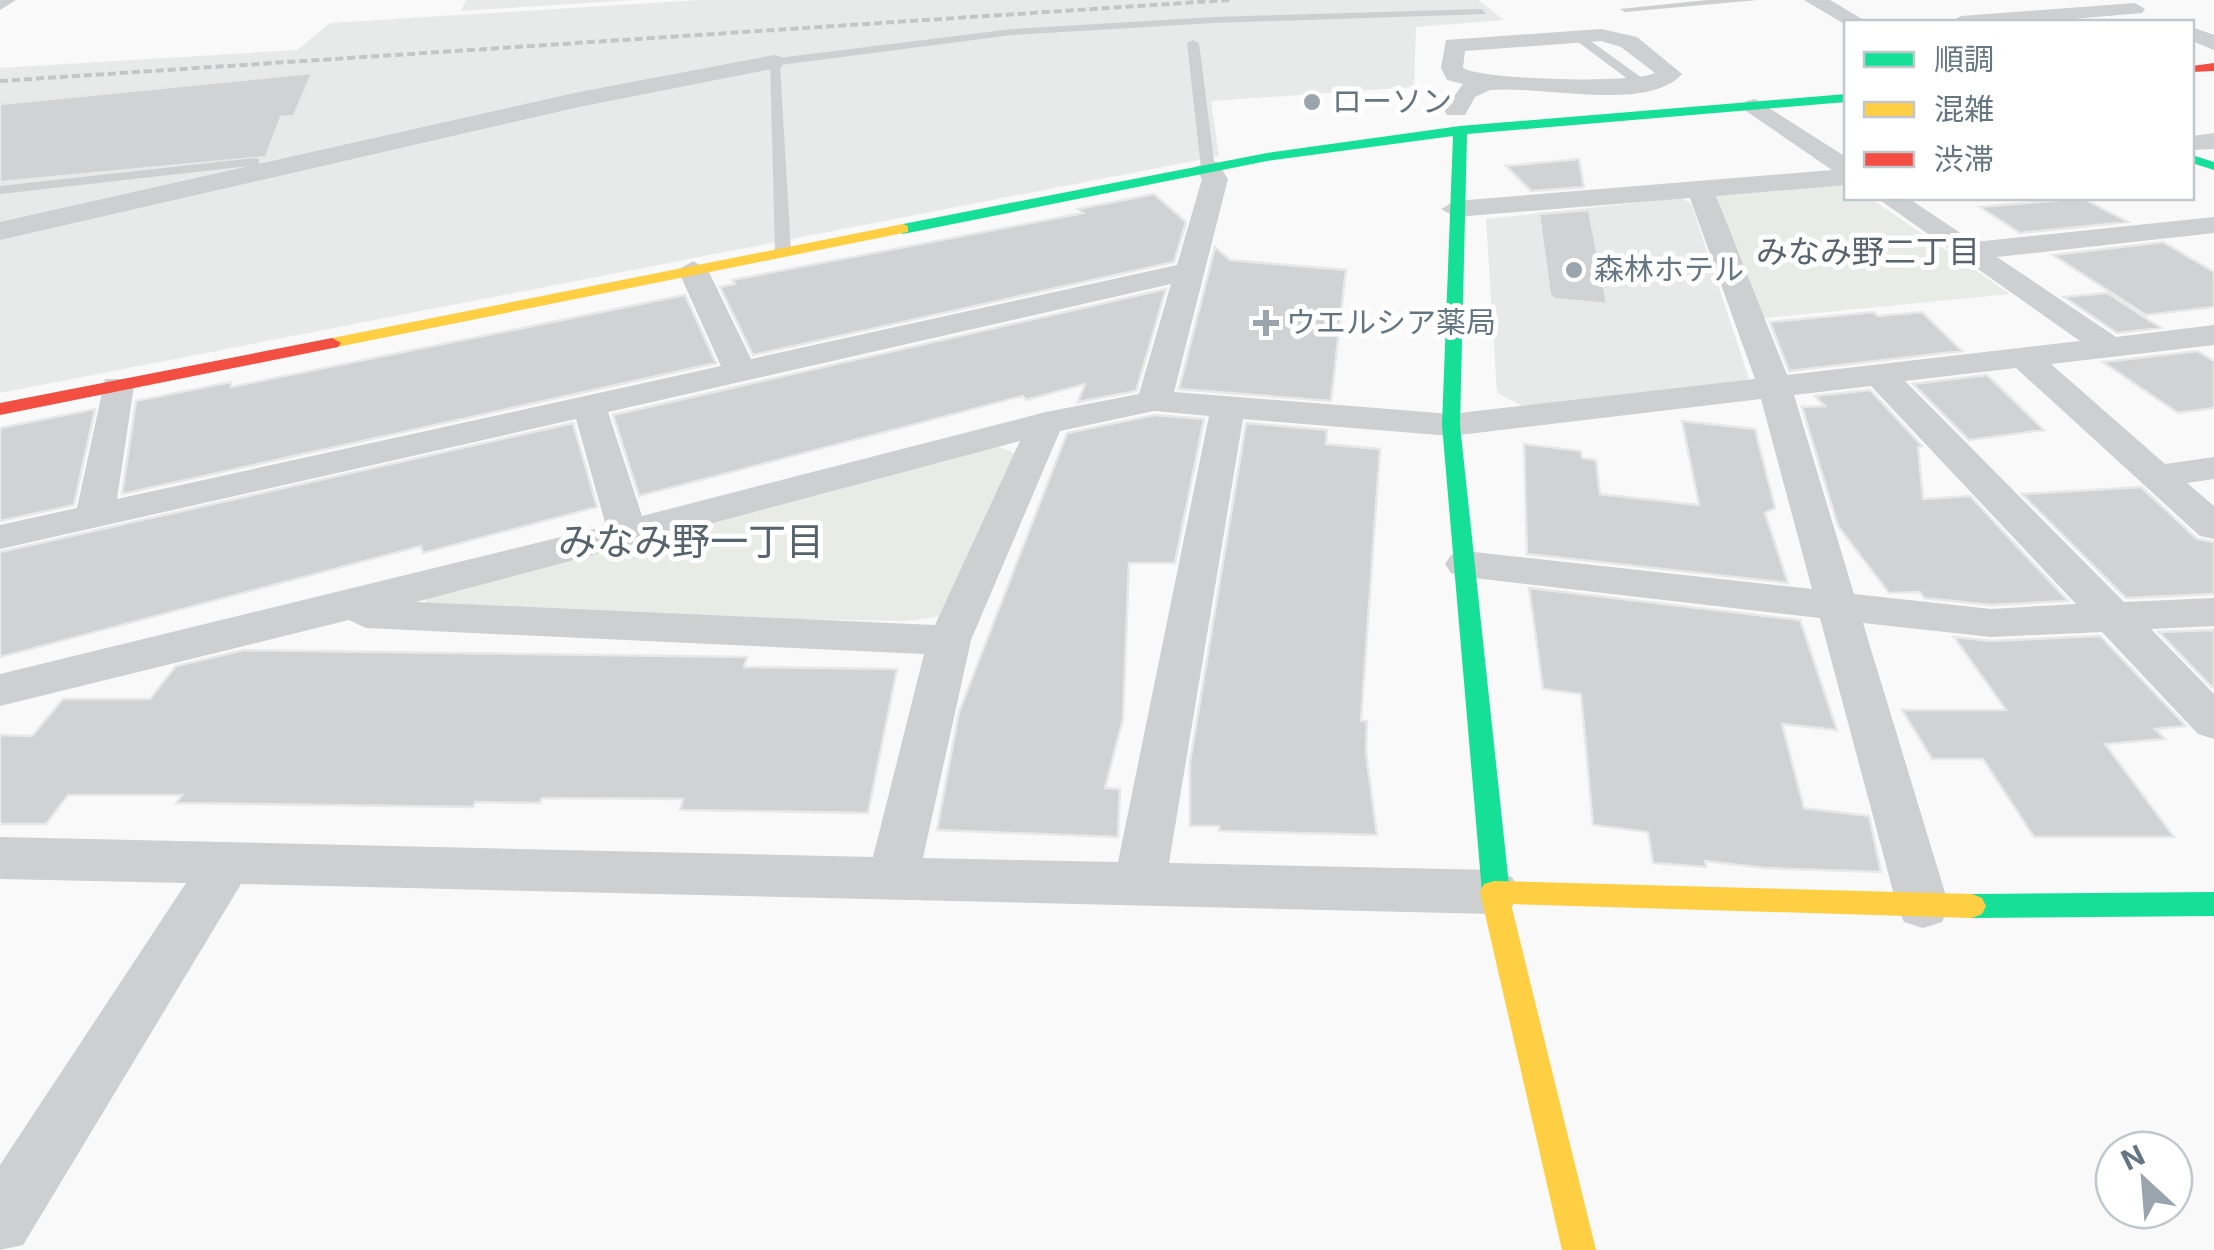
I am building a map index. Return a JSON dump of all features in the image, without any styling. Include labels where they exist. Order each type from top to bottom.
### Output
[{"type":"street","points":[[0,4],[6,0]]},
{"type":"street","points":[[1814,0],[1852,20]]},
{"type":"street","points":[[2001,20],[2143,13],[2113,0]]},
{"type":"street","points":[[1452,68],[1456,75],[1488,83],[1574,86],[1641,83],[1668,78],[1670,70],[1629,42],[1574,34],[1459,43],[1452,48],[1447,92],[1458,120]]},
{"type":"street","points":[[1524,37],[1580,81],[1574,86]]},
{"type":"street","points":[[0,231],[152,202],[608,93],[774,62]]},
{"type":"street","points":[[1488,83],[1466,92],[1458,120],[1451,425],[1494,892],[1579,1250]]},
{"type":"street","points":[[0,409],[1458,120],[1844,98]]},
{"type":"street","points":[[1754,106],[1844,167]]},
{"type":"street","points":[[1154,401],[1215,179],[1208,168]]},
{"type":"street","points":[[1456,209],[1702,192],[1844,176]]},
{"type":"street","points":[[1702,192],[1775,388],[1923,906]]},
{"type":"street","points":[[1893,200],[2110,346]]},
{"type":"street","points":[[2175,200],[2214,223]]},
{"type":"street","points":[[1970,252],[2214,223]]},
{"type":"street","points":[[693,270],[740,371]]},
{"type":"street","points":[[0,537],[1190,271]]},
{"type":"street","points":[[0,690],[325,612],[1046,423],[1154,401],[1451,425],[2214,335]]},
{"type":"street","points":[[2025,359],[2214,527]]},
{"type":"street","points":[[1882,376],[2214,722]]},
{"type":"street","points":[[95,516],[117,386]]},
{"type":"street","points":[[589,406],[627,531]]},
{"type":"street","points":[[1140,882],[1228,407]]},
{"type":"street","points":[[893,878],[949,640],[1046,423]]},
{"type":"street","points":[[2157,476],[2214,468]]},
{"type":"street","points":[[1465,564],[1990,623],[2214,612]]},
{"type":"street","points":[[325,612],[949,640]]},
{"type":"street","points":[[0,858],[1140,882],[1923,906],[2214,904]]},
{"type":"street","points":[[0,1222],[227,863]]},
{"type":"lane","points":[[1625,9],[1753,0]]},
{"type":"lane","points":[[783,252],[774,62],[1047,30],[1482,12]]},
{"type":"lane","points":[[1193,43],[1208,168]]},
{"type":"lane","points":[[0,190],[254,162]]},
{"type":"shaded area","points":[[466,0],[633,0],[461,11]]},
{"type":"shaded area","points":[[699,0],[1478,0],[1504,20],[1416,27],[1414,87],[1211,101],[1219,156],[0,393],[0,68],[297,50],[330,23]]},
{"type":"shaded area","points":[[1844,184],[1844,200],[1873,200],[2010,294],[1754,319],[1713,200],[1719,195]]},
{"type":"shaded area","points":[[1680,198],[1691,203],[1750,382],[1522,406],[1497,393],[1486,219]]},
{"type":"shaded area","points":[[996,445],[1018,455],[953,614],[910,621],[423,613],[428,592]]},
{"type":"building","points":[[312,73],[294,116],[281,117],[266,157],[0,182],[0,104]]},
{"type":"building","points":[[1579,159],[1584,187],[1531,191],[1506,166]]},
{"type":"building","points":[[1154,194],[1186,222],[1174,262],[753,355],[720,287],[735,284],[732,280],[1083,213],[1078,209]]},
{"type":"building","points":[[2086,200],[2128,222],[2020,233],[1980,207]]},
{"type":"building","name":"森林ホテル","points":[[1589,210],[1607,304],[1555,299],[1550,295],[1539,214]]},
{"type":"building","points":[[2163,242],[2214,272],[2214,307],[2146,315],[2053,255]]},
{"type":"building","name":"ウエルシア薬局","points":[[1215,247],[1230,260],[1346,270],[1331,401],[1179,389]]},
{"type":"building","points":[[1166,289],[1136,391],[1078,402],[1085,384],[1026,400],[1023,396],[639,496],[613,415]]},
{"type":"building","points":[[2107,293],[2161,328],[2117,333],[2064,297]]},
{"type":"building","points":[[685,295],[716,363],[122,494],[136,401],[231,382],[231,387]]},
{"type":"building","points":[[1873,312],[1878,316],[1922,312],[1962,351],[1789,371],[1770,322]]},
{"type":"building","points":[[2197,351],[2214,361],[2214,408],[2178,413],[2103,362]]},
{"type":"building","points":[[1987,375],[2044,430],[1969,440],[1913,384]]},
{"type":"building","points":[[1870,390],[1922,446],[1918,447],[1923,499],[1970,496],[2068,601],[1991,605],[1924,598],[1920,592],[1889,593],[1838,526],[1802,407],[1825,406],[1815,396]]},
{"type":"building","points":[[95,409],[74,505],[0,521],[0,428]]},
{"type":"building","points":[[1154,415],[1204,419],[1175,563],[1129,563],[1123,719],[1105,788],[1120,789],[1118,837],[937,830],[959,712],[1067,433]]},
{"type":"building","points":[[1682,421],[1755,429],[1775,508],[1765,513],[1788,583],[1527,554],[1524,444],[1581,451],[1582,458],[1596,460],[1600,494],[1699,505]]},
{"type":"building","points":[[573,423],[597,507],[423,553],[421,546],[0,657],[0,552]]},
{"type":"building","points":[[1246,423],[1327,430],[1326,444],[1380,449],[1361,721],[1367,721],[1366,753],[1377,835],[1219,831],[1219,826],[1190,826],[1190,762]]},
{"type":"building","points":[[2141,487],[2197,539],[2214,542],[2214,594],[2126,598],[2022,494]]},
{"type":"building","points":[[1529,588],[1800,620],[1837,730],[1782,724],[1804,808],[1869,816],[1881,872],[1764,868],[1705,861],[1706,867],[1653,863],[1648,832],[1593,825],[1581,694],[1543,689]]},
{"type":"building","points":[[2214,630],[2214,687],[2212,687],[2159,632]]},
{"type":"building","points":[[2100,636],[2186,726],[2155,729],[2165,739],[2105,744],[2174,837],[2034,837],[1983,759],[1932,759],[1902,710],[2006,710],[1954,637],[1991,641]]},
{"type":"building","points":[[244,650],[747,657],[744,667],[897,669],[868,813],[680,810],[683,799],[542,798],[540,803],[475,802],[473,807],[176,803],[182,795],[68,795],[46,824],[0,824],[0,735],[32,736],[63,699],[150,699],[176,666]]},
{"type":"railway","points":[[0,81],[1229,0]]},
{"type":"traffic: fast","points":[[903,229],[1267,157],[1514,124],[1844,98]]},
{"type":"traffic: fast","points":[[1460,130],[1451,425],[1497,904]]},
{"type":"traffic: fast","points":[[2194,160],[2214,166]]},
{"type":"traffic: fast","points":[[1972,906],[2214,904]]},
{"type":"traffic: slow","points":[[332,343],[903,229]]},
{"type":"traffic: slow","points":[[1494,892],[1972,906]]},
{"type":"traffic: slow","points":[[1497,904],[1579,1250]]},
{"type":"traffic: jam","points":[[2194,69],[2214,67]]},
{"type":"traffic: jam","points":[[0,409],[332,343]]},
{"type":"place","name":"ローソン","points":[[1312,102]]},
{"type":"place","name":"森林ホテル","points":[[1574,270]]},
{"type":"place","name":"ウエルシア薬局","points":[[1266,323]]},
{"type":"district","name":"みなみ野二丁目","points":[[1868,252]]},
{"type":"district","name":"みなみ野一丁目","points":[[691,542]]}]
